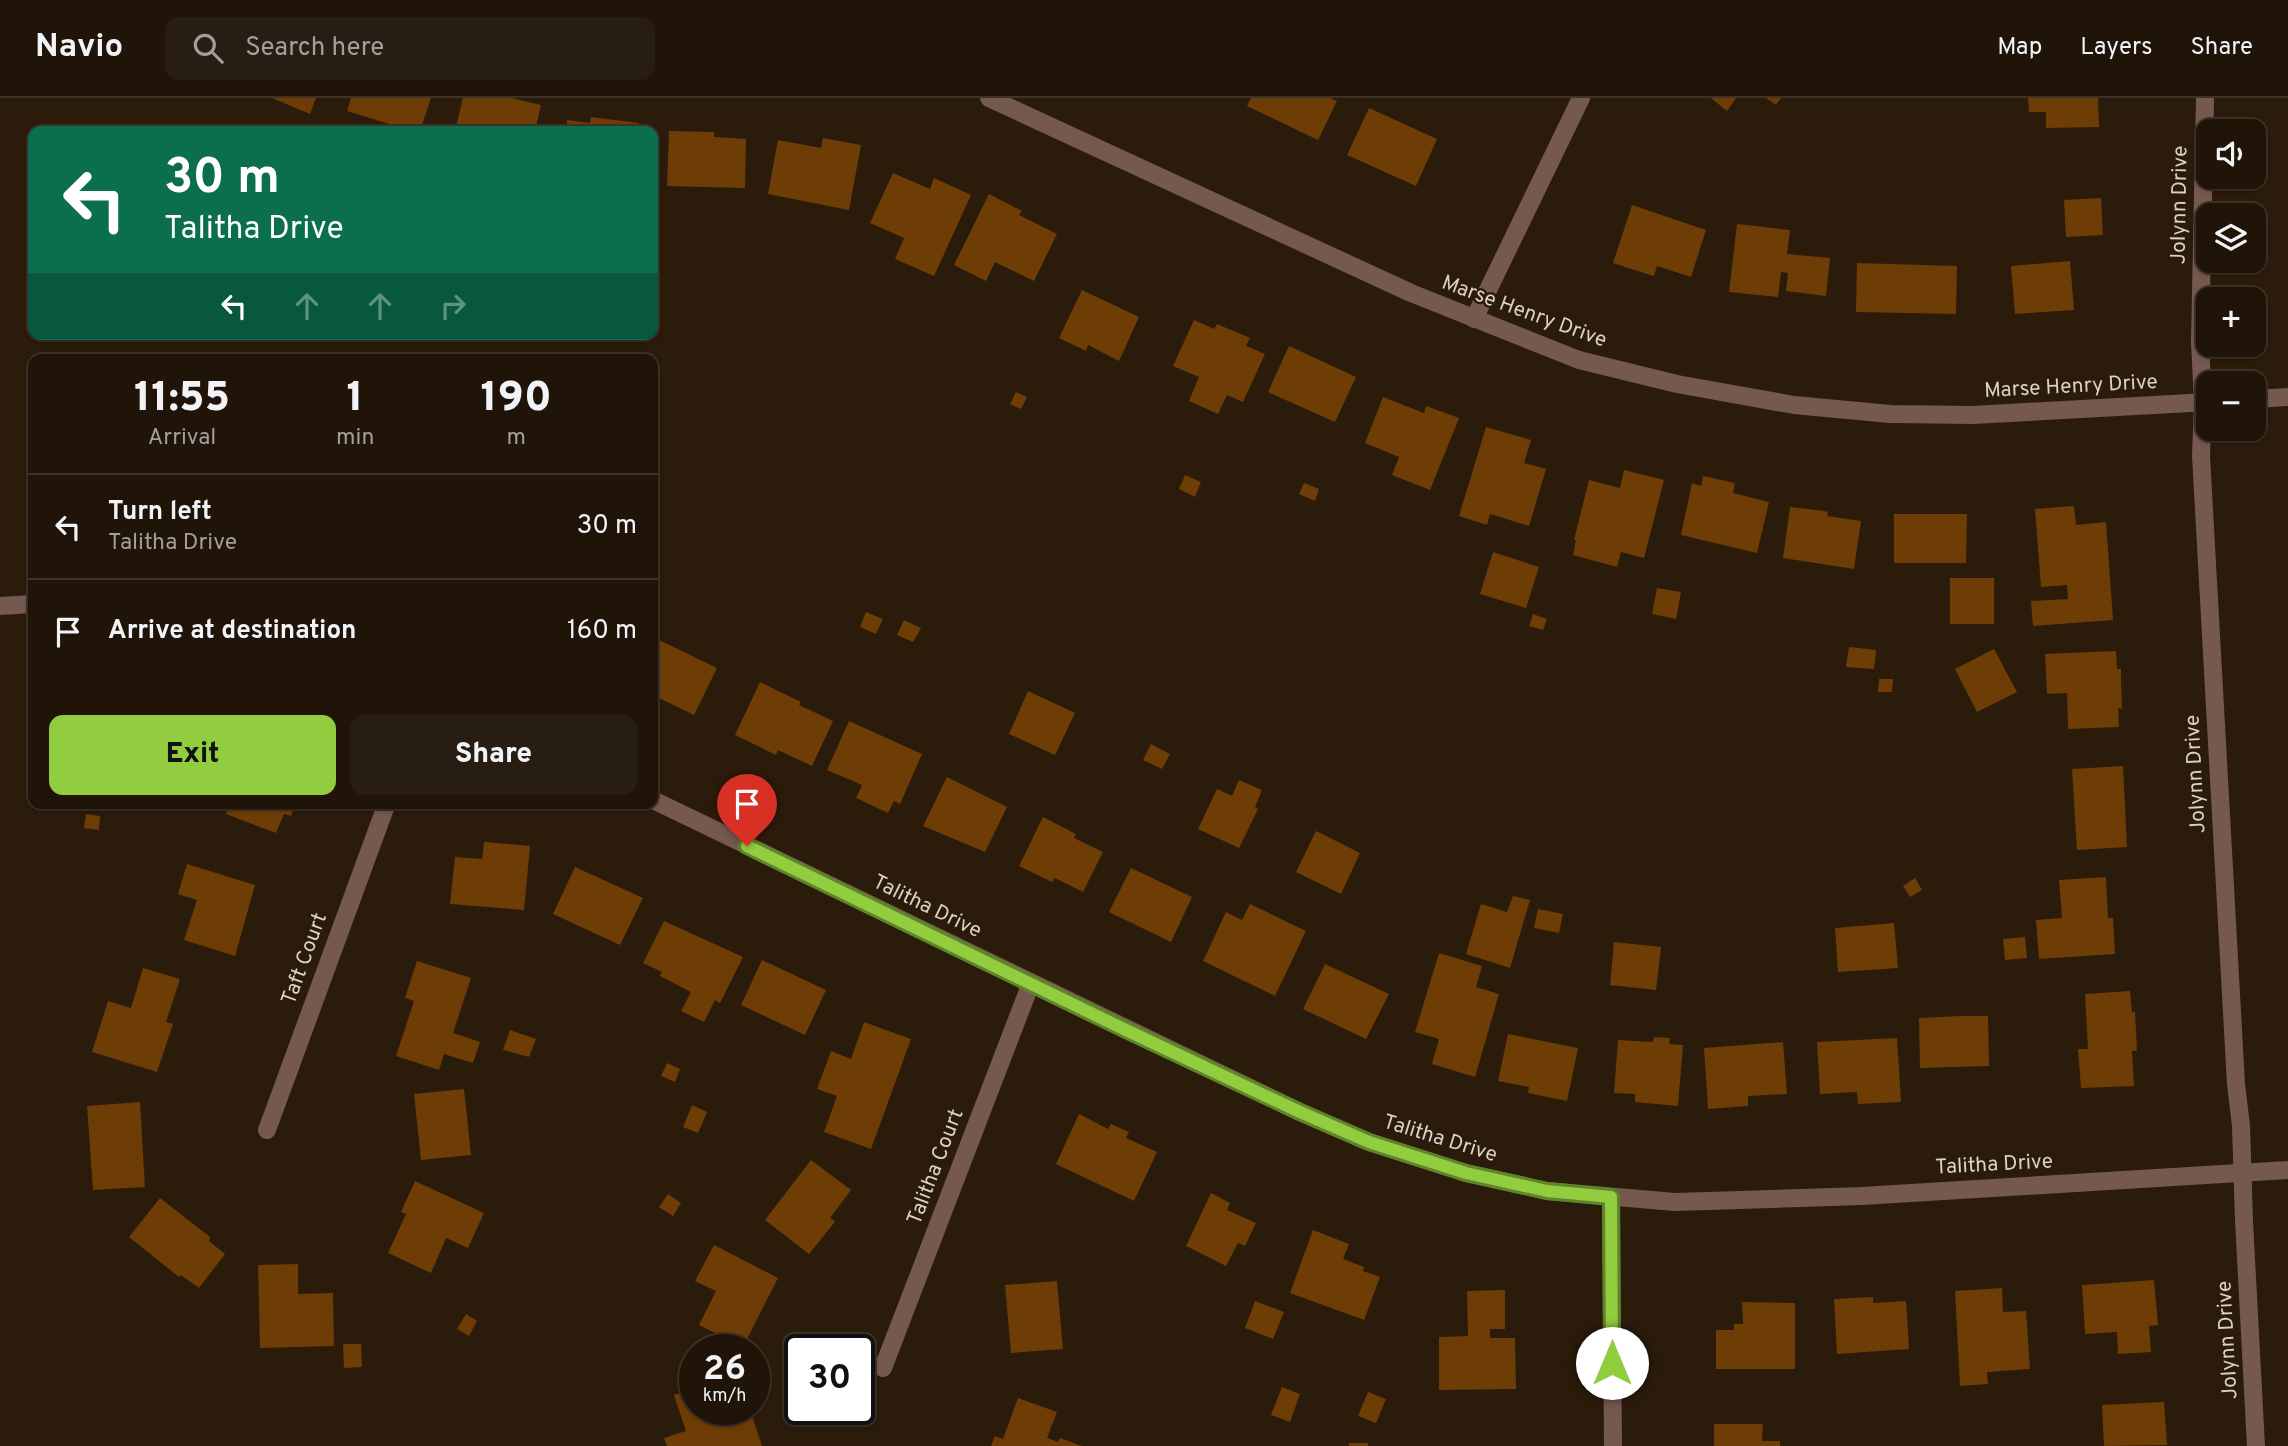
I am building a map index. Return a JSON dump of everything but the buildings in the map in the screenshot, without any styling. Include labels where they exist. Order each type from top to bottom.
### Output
[{"type":"street","name":"Marse Henry Drive","points":[[989,98],[1411,293],[1579,360],[1677,384],[1794,405],[1890,414],[1973,415],[2196,403]]},
{"type":"street","points":[[1474,319],[1581,98]]},
{"type":"street","name":"Jolynn Drive","points":[[2203,371],[2200,342],[2205,98]]},
{"type":"street","points":[[2266,398],[2288,397]]},
{"type":"street","name":"Jolynn Drive","points":[[2205,441],[2203,484],[2235,1070],[2244,1173],[2244,1221],[2256,1446]]},
{"type":"street","points":[[0,606],[28,604]]},
{"type":"street","name":"Talitha Drive","points":[[658,802],[1300,1112],[1369,1142],[1480,1176],[1547,1191],[1675,1202],[1862,1196],[2288,1170]]},
{"type":"street","name":"Taft Court","points":[[267,1130],[385,809]]},
{"type":"street","name":"Talitha Court","points":[[883,1368],[1031,983]]},
{"type":"street","points":[[1611,1197],[1613,1446]]},
{"type":"route","points":[[747,846],[1128,1031],[1369,1142],[1466,1173],[1547,1191],[1611,1197],[1612,1363]]}]
